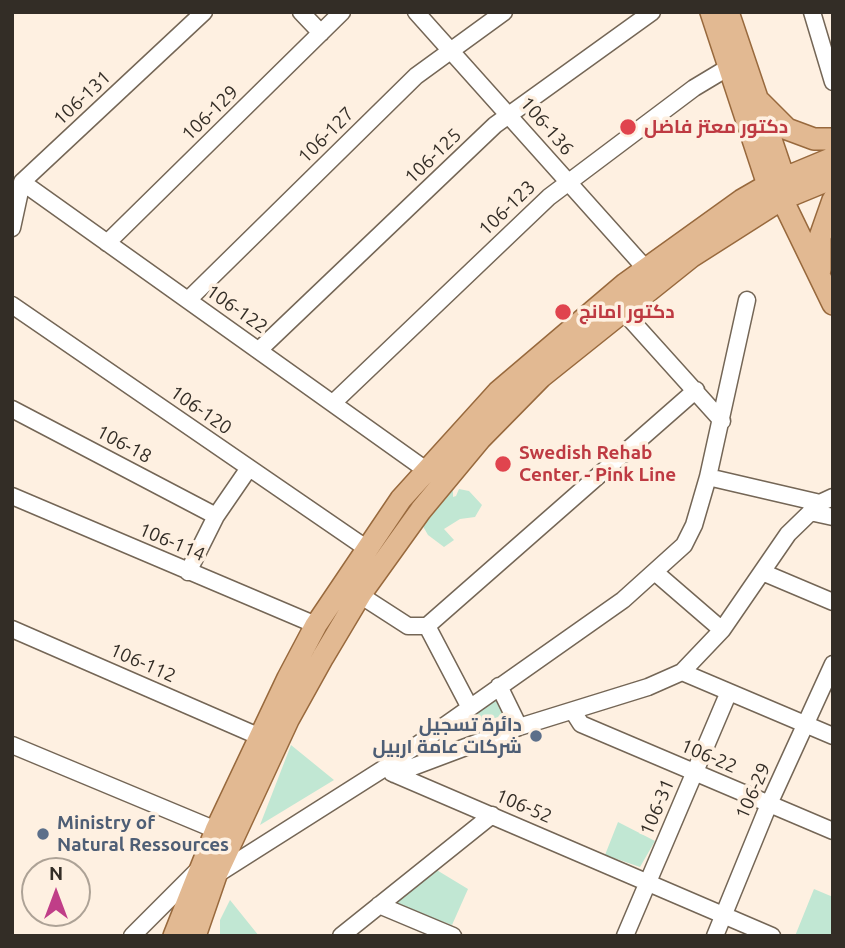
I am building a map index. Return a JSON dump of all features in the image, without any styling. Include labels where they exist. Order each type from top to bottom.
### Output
[{"type":"main road","points":[[711,12],[746,119],[828,295]]},
{"type":"main road","points":[[728,12],[778,187]]},
{"type":"main road","points":[[754,97],[787,128],[814,139],[833,139]]},
{"type":"main road","points":[[742,200],[750,179],[746,119]]},
{"type":"main road","points":[[195,936],[216,830],[258,736],[316,625],[366,548],[426,470],[498,392],[575,325],[646,269],[742,200],[778,187],[833,158]]},
{"type":"main road","points":[[174,936],[288,720],[360,596],[421,510],[480,439],[541,377],[778,187],[833,178]]},
{"type":"main road","points":[[828,295],[820,237],[833,200]]},
{"type":"main road","points":[[202,910],[203,936]]},
{"type":"street","name":"106-131","points":[[22,183],[204,12]]},
{"type":"street","points":[[301,12],[321,33]]},
{"type":"street","name":"106-129","points":[[107,243],[342,12]]},
{"type":"street","name":"106-136","points":[[416,12],[646,269]]},
{"type":"street","name":"106-127","points":[[188,300],[408,83],[504,12]]},
{"type":"street","name":"106-125","points":[[259,350],[509,114],[532,101],[652,12]]},
{"type":"street","points":[[812,12],[825,28],[833,82]]},
{"type":"street","name":"106-123","points":[[333,403],[568,182],[694,88],[729,67]]},
{"type":"street","points":[[12,228],[22,183]]},
{"type":"street","name":"106-122","points":[[22,183],[426,470]]},
{"type":"street","points":[[389,771],[469,706],[623,600],[656,573],[688,538],[708,477],[722,421],[747,300]]},
{"type":"street","name":"106-120","points":[[12,305],[366,548]]},
{"type":"street","points":[[622,310],[722,421]]},
{"type":"street","points":[[360,596],[408,625],[427,626],[696,390]]},
{"type":"street","name":"106-18","points":[[12,409],[216,516]]},
{"type":"street","points":[[188,572],[216,516],[249,468]]},
{"type":"street","points":[[708,477],[821,504],[833,517]]},
{"type":"street","name":"106-114","points":[[12,496],[316,625]]},
{"type":"street","points":[[132,936],[209,870],[389,771],[519,727],[574,713],[682,672],[722,630],[788,534],[821,504]]},
{"type":"street","points":[[762,572],[833,602]]},
{"type":"street","points":[[656,573],[722,630]]},
{"type":"street","points":[[427,626],[469,706]]},
{"type":"street","name":"106-112","points":[[12,629],[258,736]]},
{"type":"street","name":"106-29","points":[[715,936],[769,804],[833,664]]},
{"type":"street","points":[[682,672],[728,694],[833,736]]},
{"type":"street","points":[[499,686],[519,727]]},
{"type":"street","name":"106-31","points":[[625,936],[728,694]]},
{"type":"street","name":"106-22","points":[[574,713],[582,724],[833,831]]},
{"type":"street","points":[[12,745],[216,830]]},
{"type":"street","name":"106-52","points":[[389,771],[772,936]]},
{"type":"street","points":[[341,936],[492,815]]},
{"type":"street","points":[[379,905],[453,936]]},
{"type":"green space","points":[[459,489],[469,491],[482,505],[475,517],[460,519],[444,529],[454,540],[444,547],[428,535],[421,523],[449,492],[453,491],[453,497]]},
{"type":"green space","points":[[493,694],[504,715],[424,742]]},
{"type":"green space","points":[[291,745],[334,780],[260,825]]},
{"type":"green space","points":[[618,822],[655,841],[640,867],[605,855]]},
{"type":"green space","points":[[435,869],[468,889],[452,925],[390,903]]},
{"type":"green space","points":[[814,889],[833,897],[833,936],[795,936]]},
{"type":"green space","points":[[230,900],[259,936],[220,936],[220,920]]},
{"type":"place","name":"دكتور معتز فاضل","points":[[628,127]]},
{"type":"place","name":"دكتور امانج","points":[[563,312]]},
{"type":"place","name":"Swedish Rehab Center - Pink Line","points":[[503,464]]},
{"type":"place","name":"دائرة تسجيل شركات عامة اربيل","points":[[536,736]]},
{"type":"place","name":"Ministry of Natural Ressources","points":[[43,834]]}]
